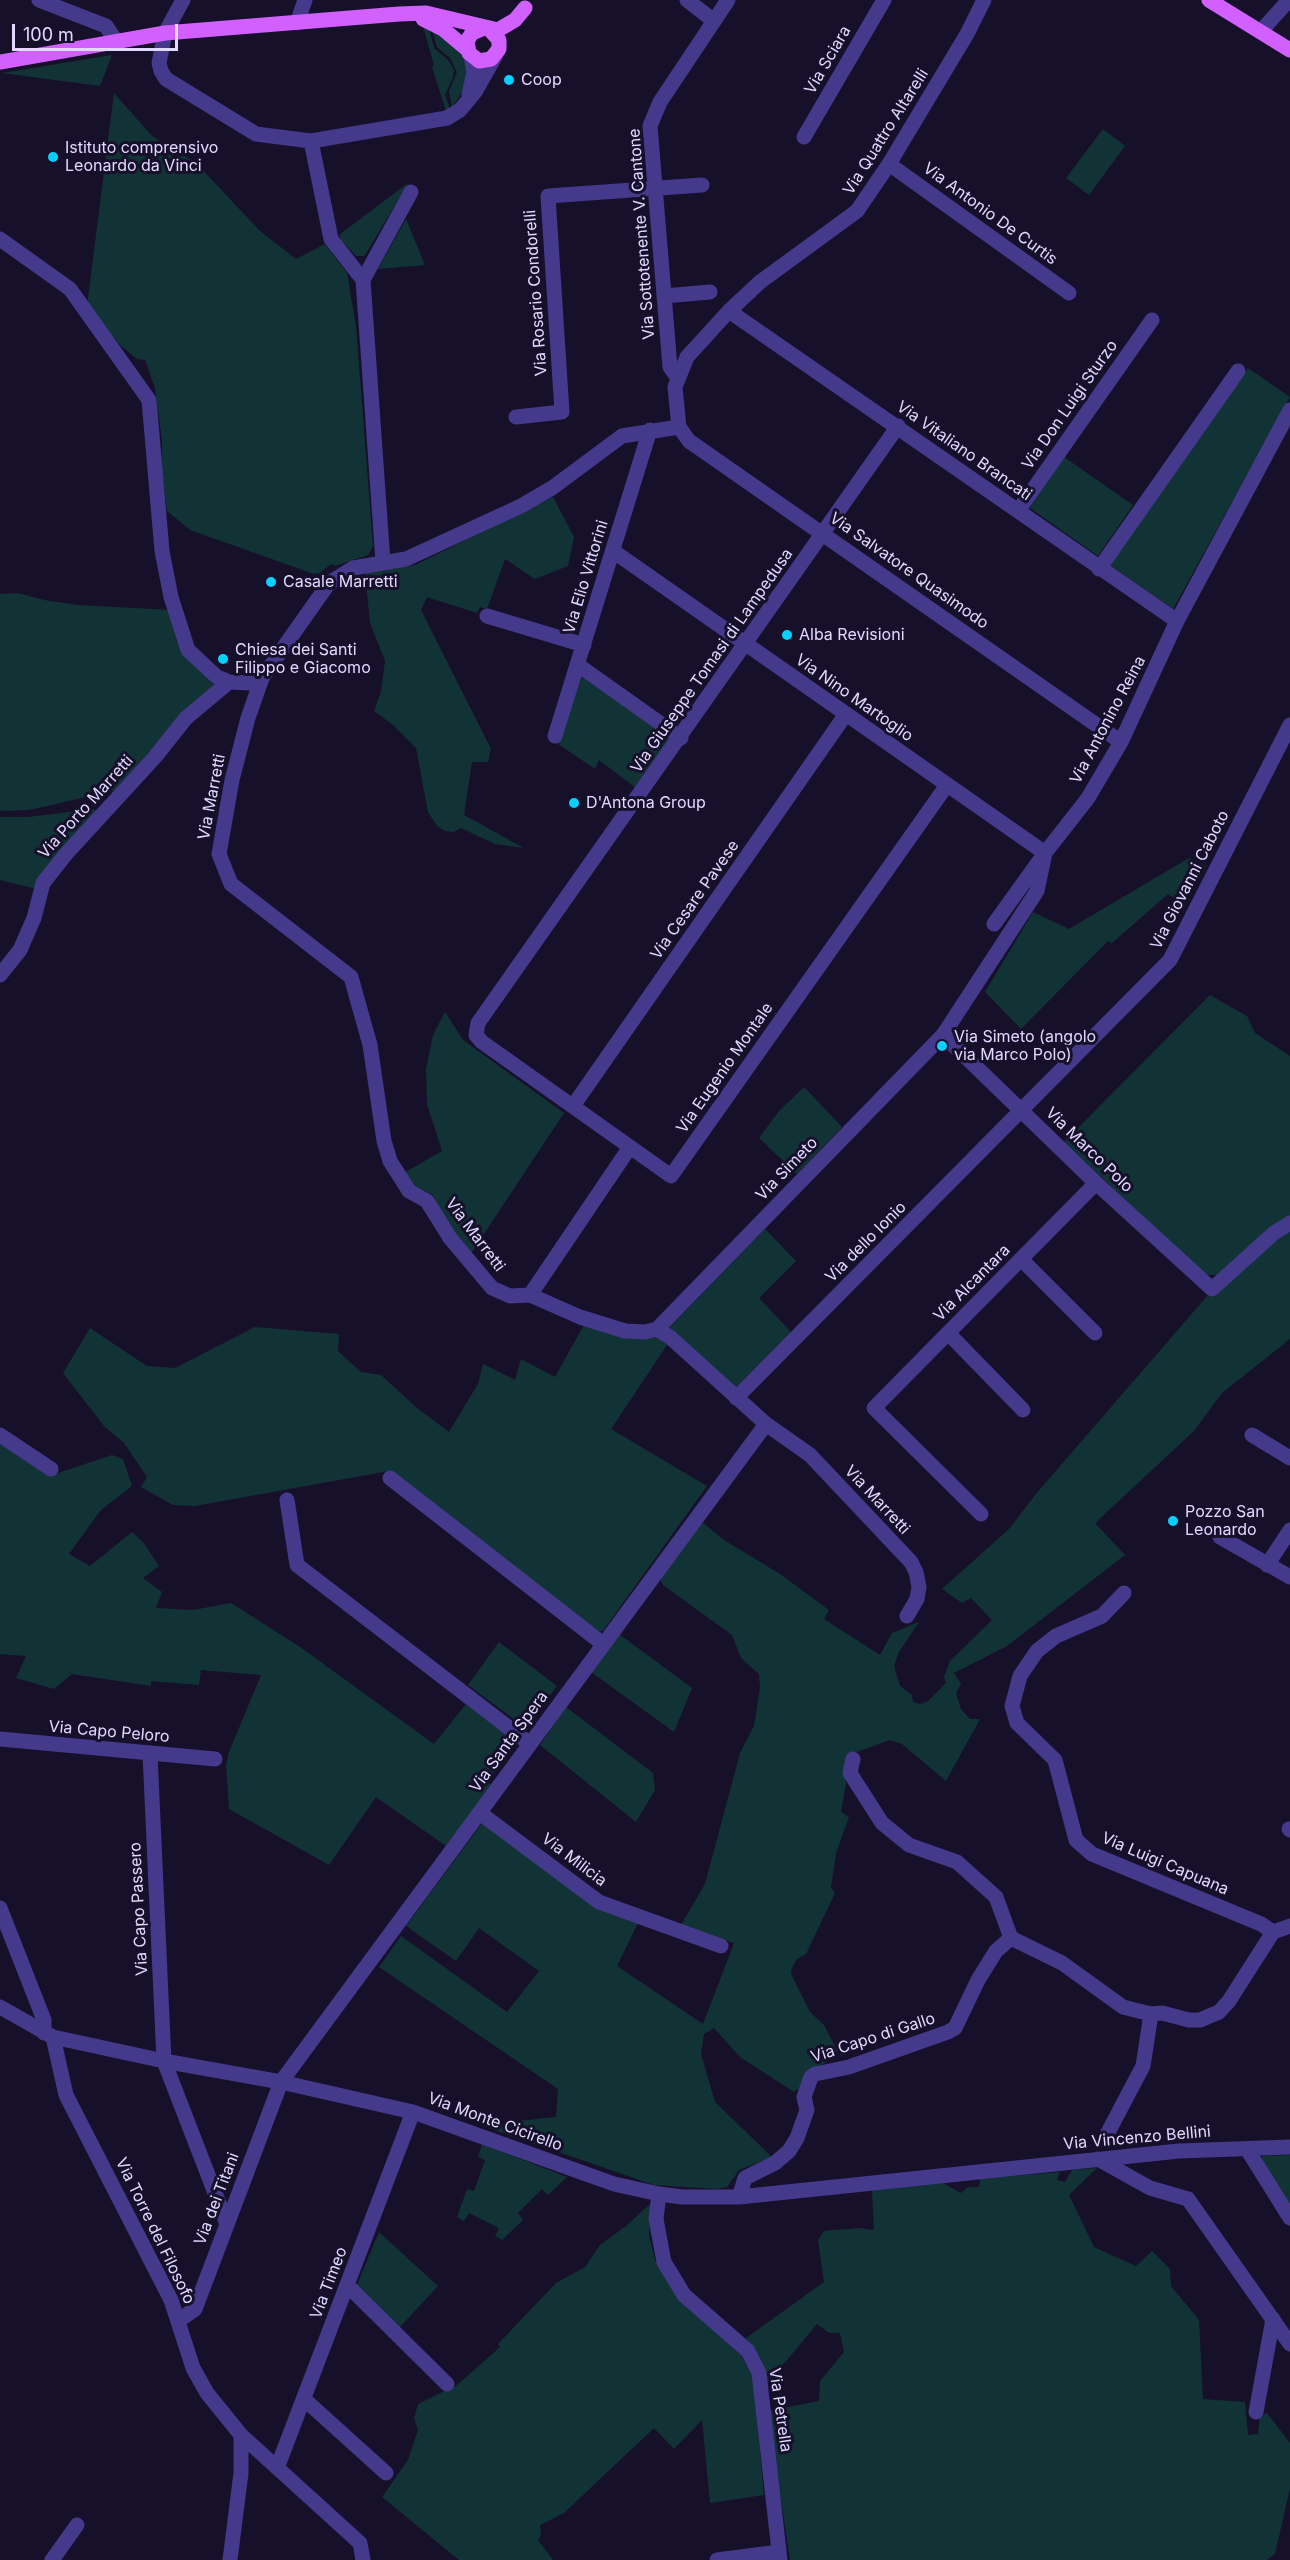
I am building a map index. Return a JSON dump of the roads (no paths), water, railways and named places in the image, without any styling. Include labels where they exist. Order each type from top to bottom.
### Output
[{"type":"main road","points":[[1209,0],[1290,50]]},
{"type":"main road","points":[[0,62],[165,33],[399,14],[426,13],[498,30],[508,26],[528,4]]},
{"type":"main road","points":[[399,14],[432,23],[461,42],[469,53],[482,61],[491,59],[505,46],[528,4]]},
{"type":"main road","points":[[469,53],[467,44],[470,35],[475,31],[487,29],[499,39],[497,53]]},
{"type":"street","points":[[39,0],[106,26],[116,41]]},
{"type":"street","points":[[183,0],[165,33],[159,63],[166,80],[256,134],[311,141],[447,118],[466,104],[493,64],[497,53]]},
{"type":"street","points":[[297,22],[305,0]]},
{"type":"street","points":[[687,0],[714,21]]},
{"type":"street","name":"Via Sottotenente V. Cantone","points":[[677,377],[670,367],[650,126],[660,102],[728,0]]},
{"type":"street","name":"Via Sciara","points":[[804,137],[884,0]]},
{"type":"street","name":"Via Quattro Altarelli","points":[[677,377],[687,357],[759,282],[857,211],[889,165],[967,34],[984,0]]},
{"type":"street","points":[[1261,32],[1289,0]]},
{"type":"street","points":[[466,104],[474,72],[469,53]]},
{"type":"street","points":[[311,141],[331,239],[363,280]]},
{"type":"street","name":"Via Antonio De Curtis","points":[[889,165],[1070,293]]},
{"type":"street","points":[[655,189],[702,185]]},
{"type":"street","name":"Via Rosario Condorelli","points":[[516,417],[562,412],[548,196],[655,189]]},
{"type":"street","points":[[383,562],[363,280],[411,192]]},
{"type":"street","points":[[0,239],[70,289],[88,318],[149,400],[162,551],[184,643],[188,650],[217,677],[229,682],[251,683],[262,678]]},
{"type":"street","points":[[664,296],[710,292]]},
{"type":"street","name":"Via Vitaliano Brancati","points":[[729,311],[898,426],[1099,569],[1178,621]]},
{"type":"street","name":"Via Don Luigi Sturzo","points":[[1018,511],[1152,320]]},
{"type":"street","points":[[1099,569],[1238,371]]},
{"type":"street","points":[[677,377],[675,387],[679,427]]},
{"type":"street","name":"Via Antonino Reina","points":[[943,1035],[1037,891],[1045,853],[1088,798],[1121,742],[1178,621],[1290,410]]},
{"type":"street","name":"Via Giuseppe Tomasi di Lampedusa","points":[[476,1035],[478,1023],[681,738],[898,426]]},
{"type":"street","name":"Via Marretti","points":[[679,427],[622,436],[552,488],[521,506],[406,559],[353,568],[329,583],[262,678],[248,718],[232,780],[219,854],[231,884],[351,977],[370,1045],[384,1141],[390,1161],[409,1191],[427,1201],[450,1238],[492,1288],[510,1296],[530,1295],[580,1317],[625,1331],[645,1332],[657,1329],[671,1338],[766,1424],[810,1455],[911,1562],[919,1587],[917,1599],[907,1616]]},
{"type":"street","name":"Via Salvatore Quasimodo","points":[[679,427],[689,441],[1121,742]]},
{"type":"street","name":"Via Elio Vittorini","points":[[555,735],[650,430]]},
{"type":"street","name":"Via Nino Martoglio","points":[[613,551],[1045,853]]},
{"type":"street","points":[[487,616],[584,645]]},
{"type":"street","points":[[578,665],[681,738]]},
{"type":"street","name":"Via Porto Marretti","points":[[0,975],[20,951],[34,918],[43,883],[186,718],[229,682]]},
{"type":"street","name":"Via Cesare Pavese","points":[[573,1106],[846,714]]},
{"type":"street","name":"Via Giovanni Caboto","points":[[1022,1111],[1170,960],[1290,724]]},
{"type":"street","name":"Via Eugenio Montale","points":[[476,1035],[482,1042],[671,1176],[947,785]]},
{"type":"street","points":[[994,924],[1045,853]]},
{"type":"street","name":"Via Marco Polo","points":[[943,1035],[1096,1183],[1212,1288],[1274,1233],[1290,1223]]},
{"type":"street","name":"Via Simeto","points":[[657,1329],[943,1035]]},
{"type":"street","name":"Via dello Ionio","points":[[736,1398],[1022,1111]]},
{"type":"street","points":[[530,1295],[630,1147]]},
{"type":"street","name":"Via Alcantara","points":[[981,1514],[874,1408],[1096,1183]]},
{"type":"street","points":[[1021,1259],[1095,1333]]},
{"type":"street","points":[[948,1333],[1023,1410]]},
{"type":"street","name":"Via Santa Spera","points":[[281,2082],[766,1424]]},
{"type":"street","points":[[0,1435],[51,1469]]},
{"type":"street","points":[[1252,1435],[1290,1458]]},
{"type":"street","points":[[390,1478],[603,1644]]},
{"type":"street","points":[[287,1500],[297,1565],[531,1744]]},
{"type":"street","points":[[1268,1565],[1290,1530]]},
{"type":"street","points":[[1220,1537],[1290,1577]]},
{"type":"street","name":"Via Luigi Capuana","points":[[1124,1593],[1102,1616],[1056,1636],[1037,1651],[1020,1676],[1012,1706],[1017,1723],[1056,1760],[1073,1834],[1076,1840],[1092,1854],[1262,1924],[1273,1932]]},
{"type":"street","name":"Via Capo Peloro","points":[[0,1739],[216,1759]]},
{"type":"street","name":"Via Capo Passero","points":[[150,1754],[164,2061],[227,2224]]},
{"type":"street","points":[[853,1759],[850,1773],[882,1823],[909,1845],[957,1862],[996,1897],[1011,1938],[1062,1963],[1123,2007],[1189,2020],[1200,2020],[1219,2012],[1229,2001],[1273,1932],[1290,1926]]},
{"type":"street","name":"Via Milicia","points":[[480,1813],[599,1902],[721,1946]]},
{"type":"street","name":"Via Torre del Filosofo","points":[[0,1908],[44,2020],[68,2100],[171,2300],[193,2368],[207,2393],[241,2434],[360,2542],[363,2560]]},
{"type":"street","name":"Via Capo di Gallo","points":[[739,2198],[745,2178],[775,2163],[789,2151],[797,2138],[807,2110],[804,2097],[811,2077],[815,2074],[849,2067],[955,2028],[978,1980],[996,1951],[1011,1938]]},
{"type":"street","name":"Via Monte Cicirello","points":[[0,2007],[49,2035],[164,2061],[281,2082],[413,2112],[614,2184],[658,2194],[739,2198],[987,2171]]},
{"type":"street","points":[[1104,2140],[1143,2066],[1151,2014]]},
{"type":"street","name":"Via dei Titani","points":[[178,2321],[195,2309],[281,2082]]},
{"type":"street","name":"Via Timeo","points":[[277,2468],[413,2112]]},
{"type":"street","name":"Via Vincenzo Bellini","points":[[987,2171],[1179,2151],[1290,2147]]},
{"type":"street","points":[[1247,2149],[1290,2218]]},
{"type":"street","points":[[1098,2158],[1150,2188],[1188,2199],[1290,2344]]},
{"type":"street","points":[[214,2190],[242,2185]]},
{"type":"street","name":"Via Petrella","points":[[658,2194],[656,2219],[664,2262],[684,2295],[747,2351],[759,2373],[779,2556]]},
{"type":"street","points":[[347,2285],[447,2384]]},
{"type":"street","points":[[1256,2412],[1273,2319]]},
{"type":"street","points":[[304,2399],[386,2473]]},
{"type":"street","points":[[230,2560],[241,2473],[241,2434]]},
{"type":"street","points":[[52,2560],[77,2525]]},
{"type":"street","points":[[717,2560],[779,2556]]},
{"type":"place","name":"Coop","points":[[509,80]]},
{"type":"place","name":"Istituto comprensivo Leonardo da Vinci","points":[[53,157]]},
{"type":"place","name":"Casale Marretti","points":[[271,582]]},
{"type":"place","name":"Alba Revisioni","points":[[787,635]]},
{"type":"place","name":"Chiesa dei Santi Filippo e Giacomo","points":[[223,659]]},
{"type":"place","name":"D'Antona Group","points":[[574,803]]},
{"type":"place","name":"Via Simeto (angolo via Marco Polo)","points":[[942,1046]]},
{"type":"place","name":"Pozzo San Leonardo","points":[[1173,1521]]}]
